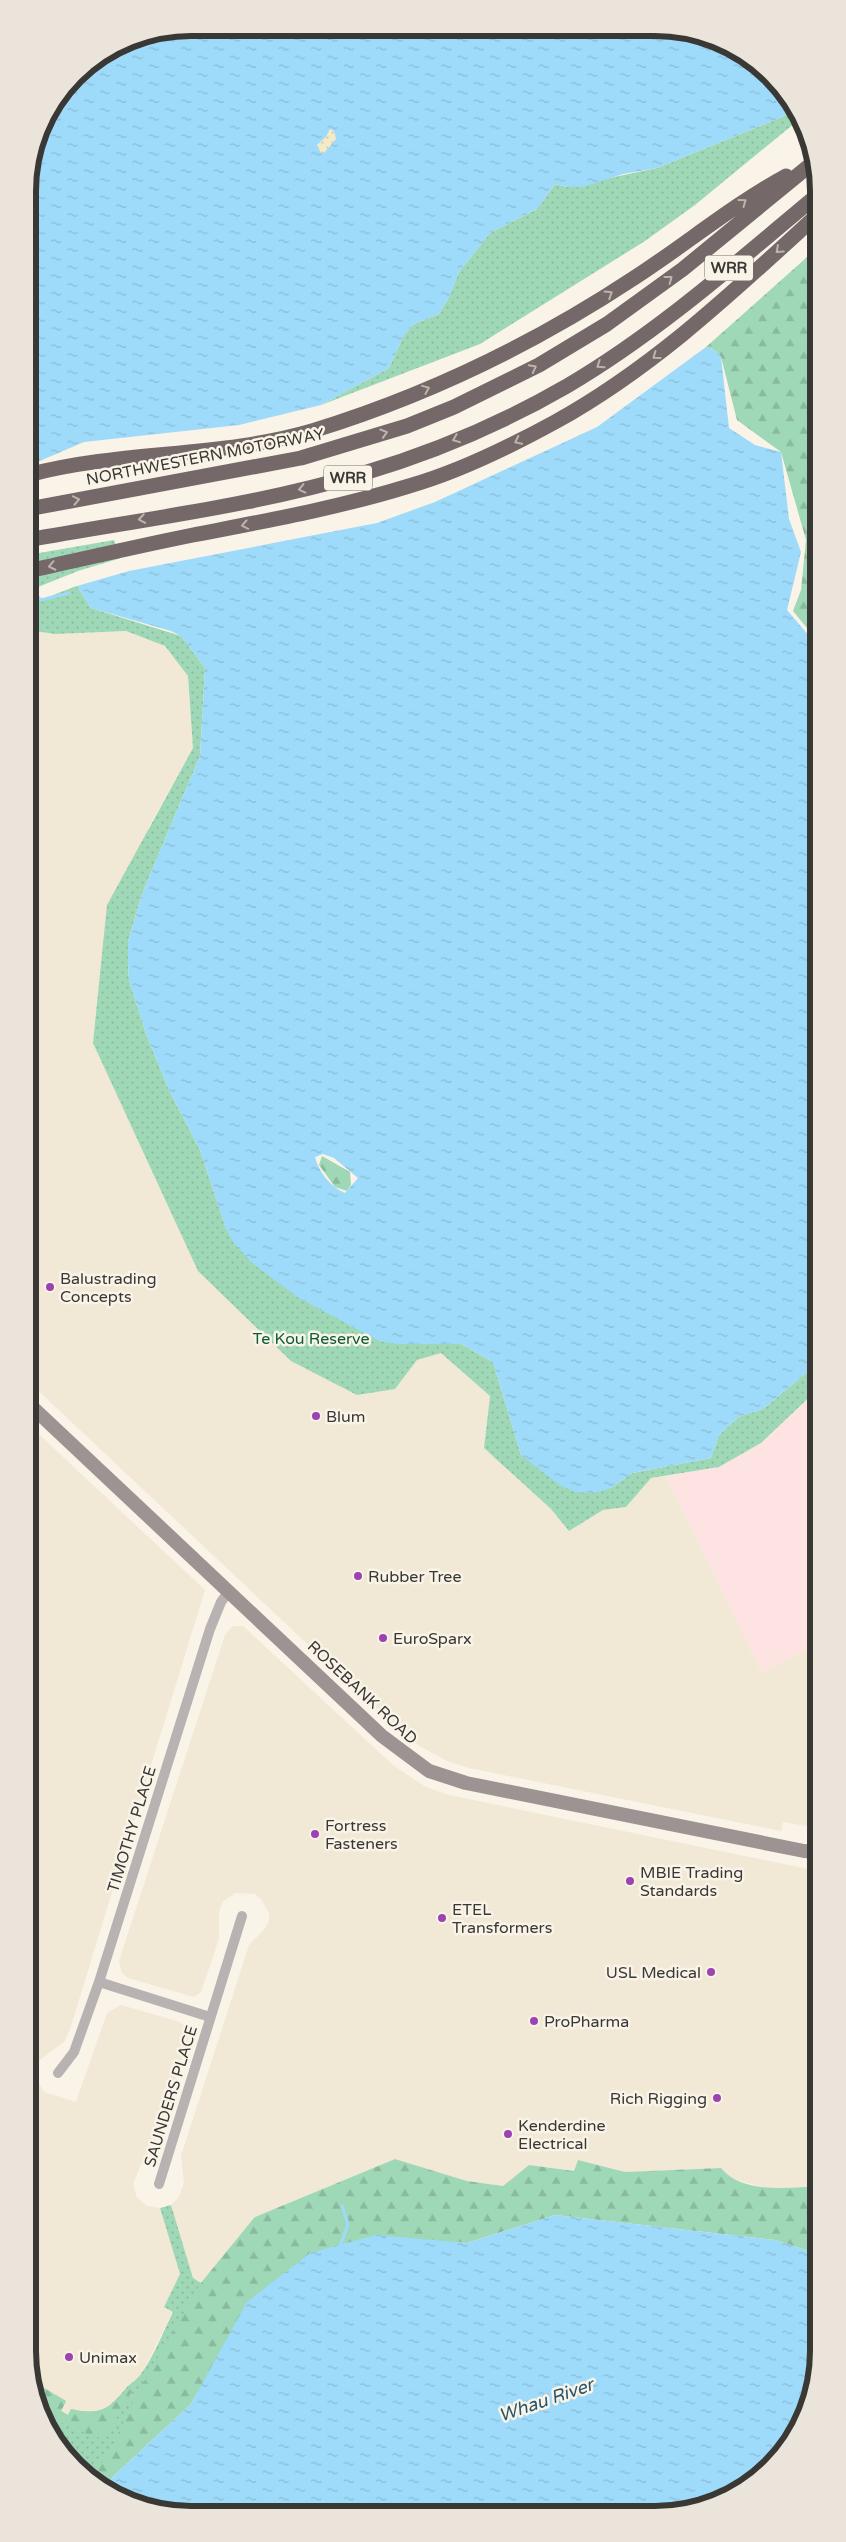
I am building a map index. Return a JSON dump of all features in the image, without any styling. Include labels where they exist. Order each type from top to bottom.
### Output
[{"type":"highway","points":[[37,473],[79,465],[246,445],[311,431],[381,406],[514,350],[634,278],[760,190],[807,164]]},
{"type":"highway","name":"NORTHWESTERN MOTORWAY","points":[[37,507],[301,458],[407,426],[454,407],[539,365],[607,324],[683,269],[808,166]]},
{"type":"highway","name":"WRR","points":[[37,538],[279,495],[322,485],[393,464],[472,433],[566,386],[641,338],[713,282],[810,201]]},
{"type":"highway","points":[[37,569],[329,508],[412,486],[494,452],[554,423],[658,356],[709,314],[810,222]]},
{"type":"main road","name":"ROSEBANK ROAD","points":[[36,1410],[382,1736],[429,1771],[466,1783],[809,1851]]},
{"type":"street","name":"TIMOTHY PLACE","points":[[58,2073],[74,2052],[99,1982],[210,1629],[221,1602],[229,1591]]},
{"type":"street","name":"SAUNDERS PLACE","points":[[159,2184],[242,1916]]},
{"type":"street","name":"SAUNDERS PLACE","points":[[99,1982],[210,2017]]},
{"type":"shaded area","points":[[37,631],[55,634],[126,631],[165,646],[188,676],[193,748],[149,826],[93,1043],[395,1389],[417,1360],[441,1353],[490,1396],[484,1448],[551,1509],[569,1531],[603,1510],[626,1507],[651,1478],[666,1476],[761,1672],[809,1648],[809,1827],[783,1822],[781,1831],[469,1768],[447,1761],[418,1745],[402,1733],[36,1389]]},
{"type":"shaded area","points":[[809,1397],[809,1648],[761,1672],[666,1476],[719,1467],[761,1443]]},
{"type":"shaded area","points":[[36,1432],[205,1590],[70,2029],[65,2041],[40,2060],[36,2069]]},
{"type":"shaded area","points":[[233,1626],[243,1626],[394,1766],[426,1787],[449,1795],[809,1869],[809,2187],[771,2189],[729,2178],[721,2168],[625,2172],[578,2160],[574,2171],[529,2165],[503,2186],[467,2181],[395,2159],[255,2217],[201,2283],[193,2278],[171,2205],[179,2197],[184,2183],[181,2156],[249,1945],[264,1930],[269,1921],[269,1913],[261,1899],[255,1894],[235,1893],[223,1901],[219,1912],[219,1939],[201,1992],[194,1997],[128,1978],[122,1973],[119,1961],[225,1635]]},
{"type":"shaded area","points":[[121,2005],[180,2022],[189,2032],[153,2151],[141,2164],[133,2184],[137,2198],[147,2206],[160,2208],[180,2274],[164,2307],[173,2311],[141,2375],[128,2386],[117,2402],[103,2410],[83,2412],[72,2409],[68,2415],[61,2411],[66,2401],[40,2387],[36,2351],[36,2079],[44,2092],[76,2102],[107,2013]]},
{"type":"green space","points":[[788,112],[794,124],[695,205],[645,241],[480,344],[321,405],[389,368],[404,335],[414,324],[439,314],[449,297],[459,272],[490,233],[537,209],[555,184],[567,187],[657,168],[782,117]]},
{"type":"green space","points":[[810,254],[810,631],[793,611],[801,590],[806,540],[781,452],[737,420],[721,357],[713,349],[706,347]]},
{"type":"green space","points":[[114,540],[121,558],[78,571],[37,587],[37,553]]},
{"type":"green space","name":"Te Kou Reserve","points":[[77,586],[91,608],[181,636],[205,668],[200,756],[142,894],[128,942],[128,962],[129,980],[146,1034],[169,1090],[200,1150],[226,1229],[397,1344],[461,1344],[493,1362],[521,1455],[611,1488],[632,1473],[711,1458],[719,1435],[740,1416],[763,1409],[809,1370],[809,1397],[761,1443],[719,1467],[651,1478],[626,1507],[603,1510],[569,1531],[551,1509],[484,1448],[490,1396],[441,1353],[417,1360],[395,1389],[357,1395],[291,1361],[198,1271],[93,1043],[107,905],[193,748],[188,676],[165,646],[126,631],[55,634],[37,631],[37,601]]},
{"type":"green space","points":[[322,1156],[350,1172],[351,1185],[347,1191],[335,1187],[319,1165]]},
{"type":"green space","points":[[395,2159],[467,2181],[503,2186],[529,2165],[574,2171],[578,2160],[625,2172],[721,2168],[730,2176],[753,2186],[766,2188],[809,2186],[809,2251],[775,2240],[555,2215],[467,2243],[452,2242],[247,2302],[191,2404],[108,2481],[91,2468],[100,2465],[110,2452],[133,2401],[201,2283],[255,2217]]},
{"type":"green space","points":[[171,2205],[193,2278],[201,2283],[255,2217],[349,2242],[108,2481],[82,2460],[62,2437],[44,2401],[40,2387],[66,2401],[61,2411],[68,2415],[71,2409],[90,2412],[104,2409],[115,2401],[140,2376],[173,2312],[164,2307],[180,2274],[160,2208]]},
{"type":"green space","points":[[141,2375],[108,2433],[96,2438],[60,2422],[50,2414],[40,2385],[66,2401],[61,2411],[68,2415],[71,2409],[96,2411],[105,2408],[119,2398]]},
{"type":"sand","points":[[330,129],[334,131],[336,139],[324,153],[321,153],[317,145],[326,137]]},
{"type":"water","points":[[655,36],[685,39],[705,44],[741,62],[771,89],[788,112],[782,117],[657,168],[623,174],[583,187],[567,187],[555,184],[537,209],[490,233],[459,272],[449,297],[439,314],[414,324],[404,335],[389,368],[321,405],[239,425],[84,442],[37,462],[38,171],[48,132],[62,105],[89,75],[105,62],[123,52],[141,44],[181,37]],"holes":[[[330,129],[334,131],[336,139],[324,153],[321,153],[317,145],[326,137]]]},
{"type":"water","points":[[706,347],[713,349],[721,357],[729,428],[755,445],[781,452],[789,519],[801,552],[787,610],[810,637],[809,1370],[763,1409],[740,1416],[719,1435],[711,1458],[632,1473],[611,1488],[596,1493],[575,1492],[558,1484],[521,1455],[493,1362],[461,1344],[397,1344],[379,1341],[299,1298],[252,1263],[233,1242],[226,1229],[200,1150],[169,1090],[146,1034],[129,980],[128,942],[142,894],[200,756],[205,668],[181,636],[171,631],[91,608],[77,586],[129,571],[377,523],[435,502],[597,427]],"holes":[[[323,1154],[334,1158],[358,1178],[345,1193],[326,1179],[319,1169],[315,1157]]]},
{"type":"water","name":"Whau River","points":[[555,2215],[775,2240],[809,2251],[809,2361],[807,2381],[802,2401],[784,2437],[771,2453],[749,2474],[732,2485],[714,2494],[685,2503],[655,2506],[191,2506],[161,2503],[132,2494],[108,2481],[191,2404],[247,2302],[310,2253],[376,2235],[467,2243]]},
{"type":"waterway","points":[[38,597],[41,600],[69,593]]},
{"type":"waterway","points":[[341,2244],[348,2224],[342,2206]]},
{"type":"place","name":"Balustrading Concepts","points":[[50,1287]]},
{"type":"place","name":"Blum","points":[[316,1416]]},
{"type":"place","name":"Rubber Tree","points":[[358,1576]]},
{"type":"place","name":"EuroSparx","points":[[383,1638]]},
{"type":"place","name":"Fortress Fasteners","points":[[315,1834]]},
{"type":"place","name":"MBIE Trading Standards","points":[[630,1881]]},
{"type":"place","name":"ETEL Transformers","points":[[442,1918]]},
{"type":"place","name":"USL Medical","points":[[711,1972]]},
{"type":"place","name":"ProPharma","points":[[534,2021]]},
{"type":"place","name":"Rich Rigging","points":[[717,2098]]},
{"type":"place","name":"Kenderdine Electrical","points":[[508,2134]]},
{"type":"place","name":"Unimax","points":[[69,2357]]}]
